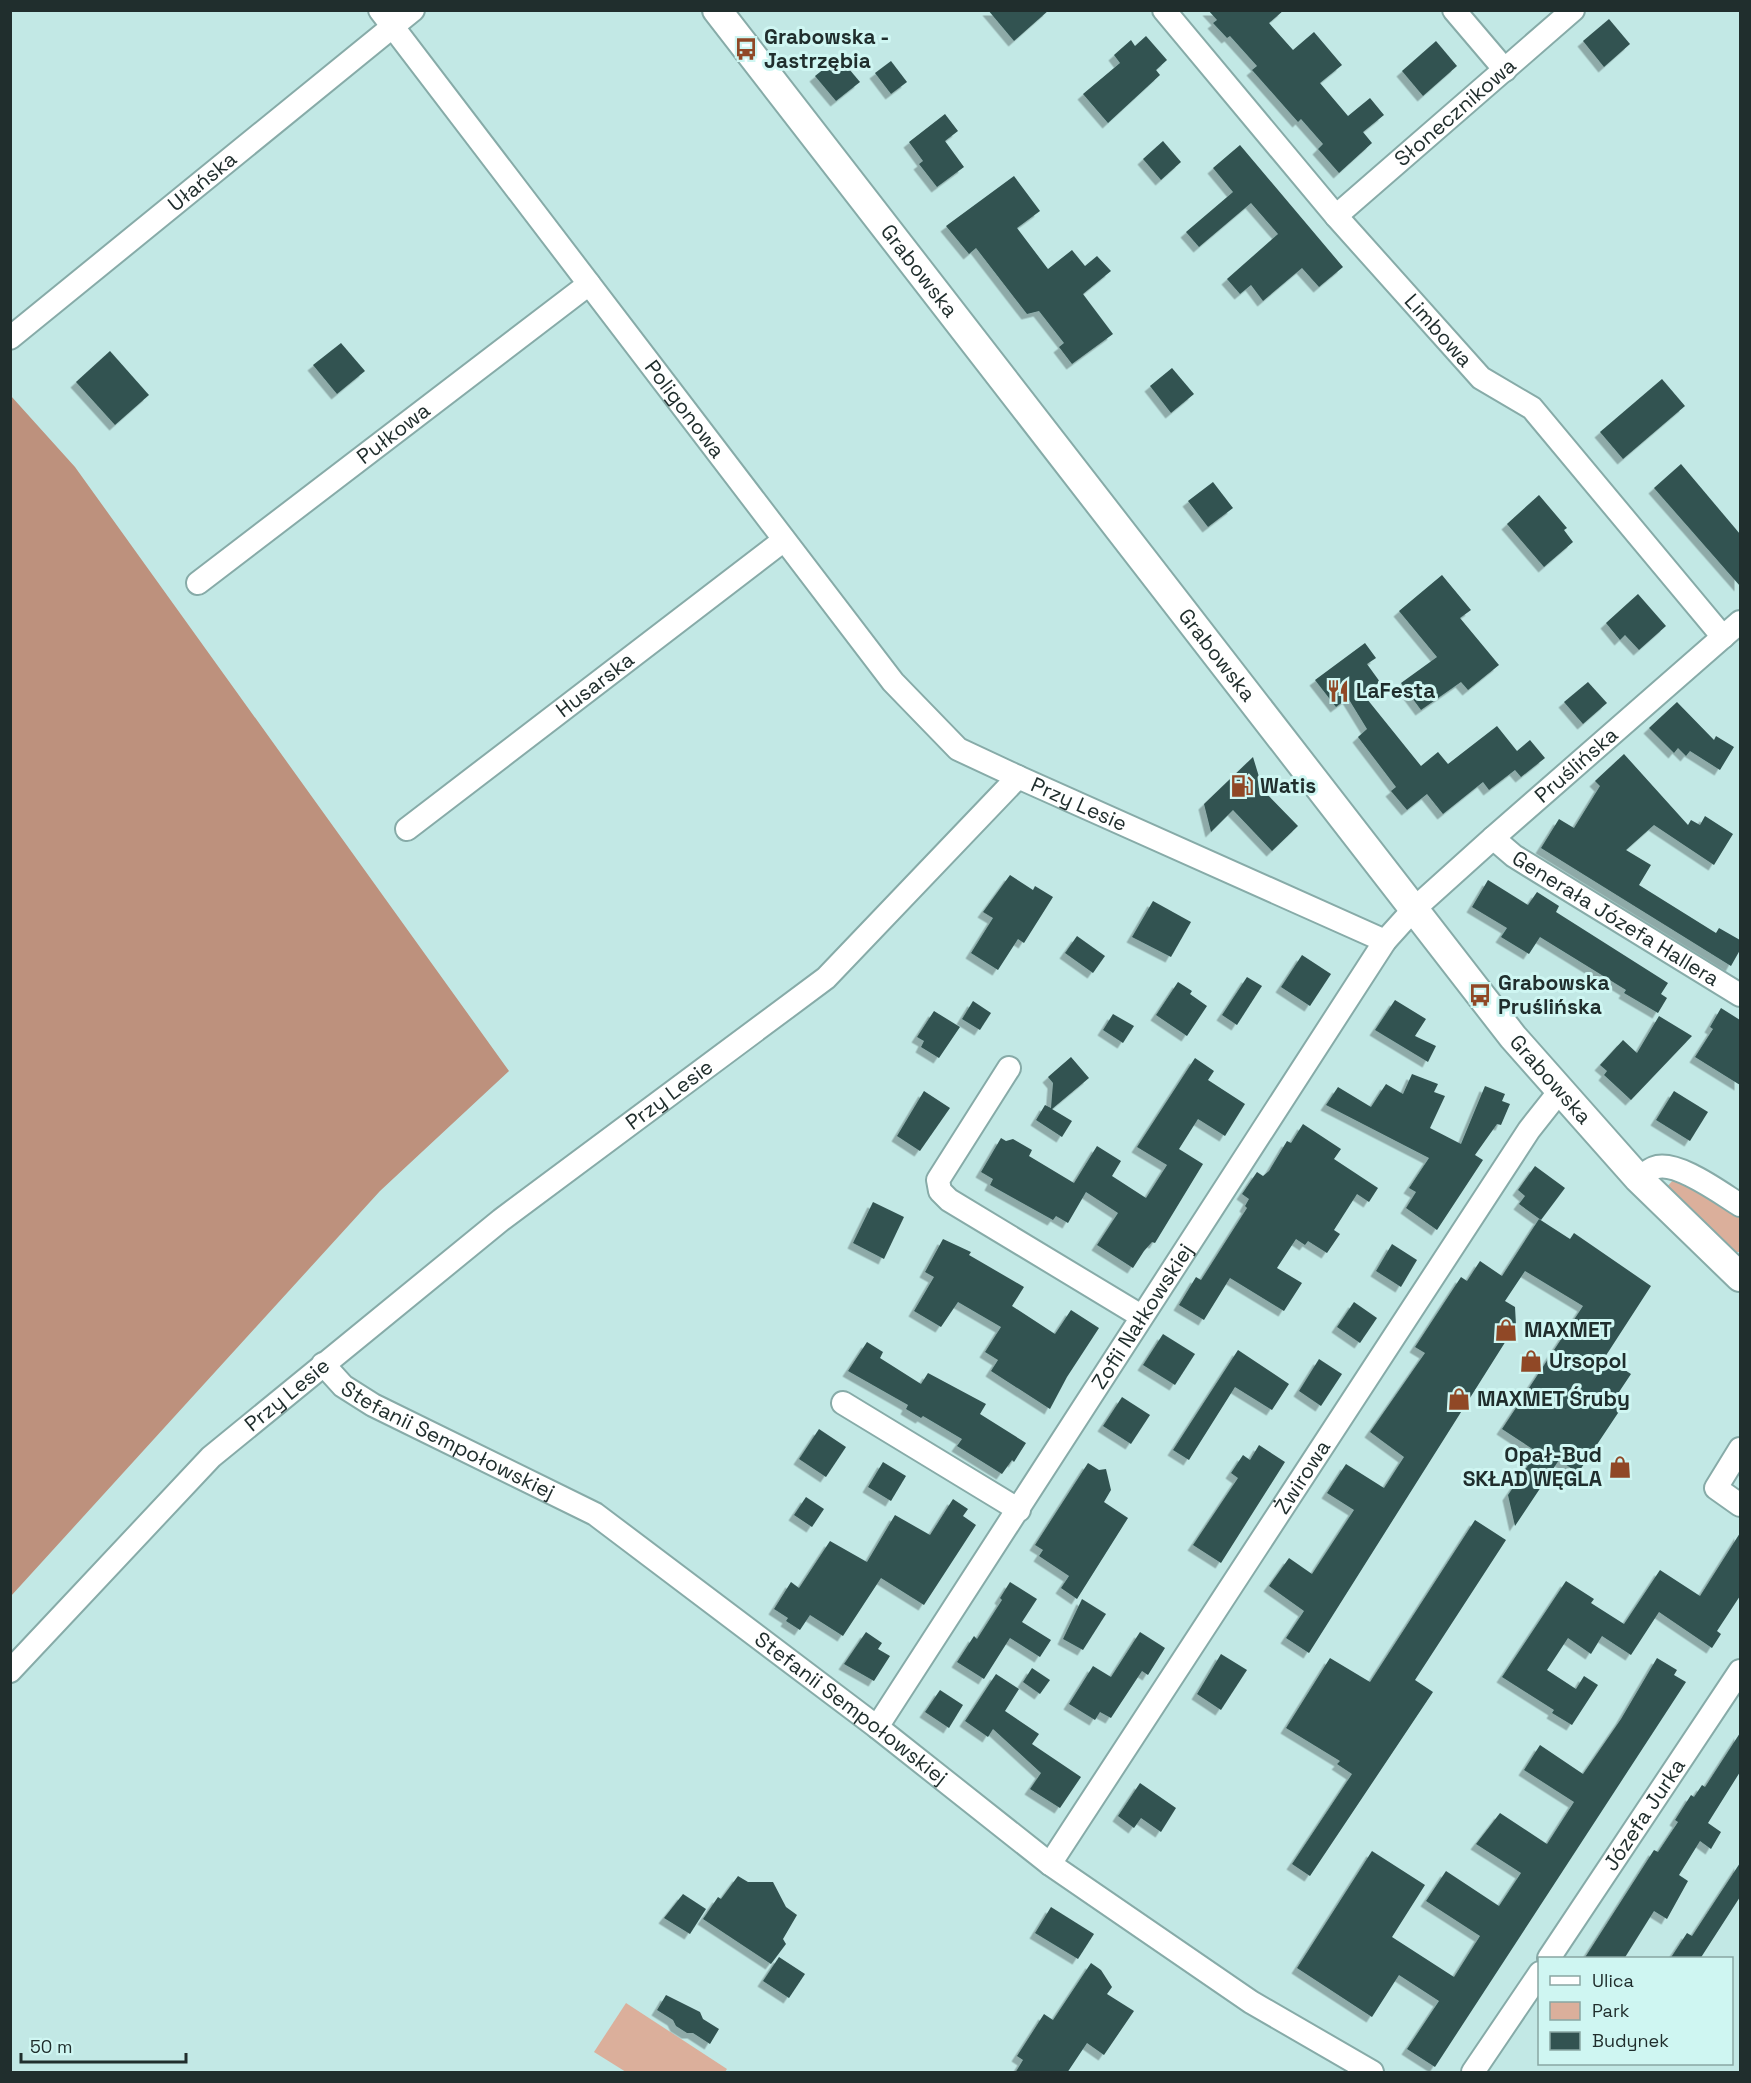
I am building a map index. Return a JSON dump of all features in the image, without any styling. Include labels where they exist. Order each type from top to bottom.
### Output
[{"type":"street","name":"Ułańska","points":[[10,338],[386,18],[412,10]]},
{"type":"street","name":"Grabowska","points":[[717,10],[1413,910],[1559,1092],[1638,1178],[1739,1274]]},
{"type":"street","name":"Limbowa","points":[[1164,10],[1336,216],[1480,378],[1532,408],[1723,637]]},
{"type":"street","points":[[1454,10],[1505,70]]},
{"type":"street","name":"Słonecznikowa","points":[[1336,216],[1573,10]]},
{"type":"street","name":"Poligonowa","points":[[386,18],[893,682],[958,748],[1018,777]]},
{"type":"street","name":"Pułkowa","points":[[198,583],[590,284]]},
{"type":"street","name":"Husarska","points":[[407,828],[784,540]]},
{"type":"street","name":"Pruślińska","points":[[1413,910],[1740,622]]},
{"type":"street","name":"Przy Lesie","points":[[10,1671],[211,1457],[501,1220],[826,978],[1018,777],[1385,941]]},
{"type":"street","name":"Generała Józefa Hallera","points":[[1493,838],[1514,856],[1740,995]]},
{"type":"street","name":"Zofii Nałkowskiej","points":[[877,1727],[1385,941],[1413,910]]},
{"type":"street","points":[[1009,1068],[938,1180],[940,1191],[949,1200],[1142,1316]]},
{"type":"street","name":"Żwirowa","points":[[1050,1864],[1516,1150],[1559,1092]]},
{"type":"street","points":[[1638,1178],[1655,1167],[1675,1168],[1740,1205]]},
{"type":"street","name":"Stefanii Sempołowskiej","points":[[323,1364],[344,1386],[374,1405],[595,1514],[877,1727],[1050,1864],[1251,2002],[1372,2073]]},
{"type":"street","points":[[843,1402],[1019,1510]]},
{"type":"street","points":[[1740,1449],[1716,1488],[1740,1504]]},
{"type":"street","name":"Józefa Jurka","points":[[1550,1957],[1739,1677]]},
{"type":"street","points":[[1473,2073],[1538,1975]]},
{"type":"green space","points":[[1673,1180],[1680,1180],[1740,1217],[1740,1252],[1731,1252],[1667,1187]]},
{"type":"green space","points":[[626,2003],[727,2069],[725,2072],[626,2072],[594,2052]]},
{"type":"shaded area","points":[[11,396],[75,467],[509,1071],[380,1191],[11,1596]]},
{"type":"building","points":[[988,10],[1049,10],[1014,41]]},
{"type":"building","points":[[1208,10],[1284,10],[1269,23],[1293,50],[1314,32],[1342,65],[1320,83],[1348,116],[1370,98],[1384,115],[1363,132],[1372,143],[1339,173],[1318,149],[1323,144],[1301,119],[1298,122],[1252,70],[1257,66],[1230,36],[1227,38],[1213,23],[1217,20]]},
{"type":"building","points":[[1609,19],[1630,44],[1604,67],[1583,41]]},
{"type":"building","points":[[1146,36],[1167,60],[1156,70],[1160,75],[1108,123],[1083,94],[1120,63],[1114,55],[1131,40],[1135,46]]},
{"type":"building","points":[[1436,41],[1457,66],[1423,96],[1402,71]]},
{"type":"building","points":[[839,57],[860,82],[836,101],[815,76]]},
{"type":"building","points":[[891,61],[907,82],[891,94],[875,73]]},
{"type":"building","points":[[945,114],[958,131],[945,141],[964,167],[937,187],[919,164],[923,161],[909,142]]},
{"type":"building","points":[[1163,141],[1181,162],[1161,180],[1143,159]]},
{"type":"building","points":[[1240,145],[1343,267],[1319,287],[1302,268],[1263,301],[1251,285],[1240,294],[1227,279],[1278,234],[1251,203],[1199,247],[1186,232],[1233,192],[1213,168]]},
{"type":"building","points":[[1014,176],[1040,211],[1017,228],[1048,269],[1072,250],[1085,266],[1097,256],[1111,271],[1083,294],[1113,334],[1072,364],[1059,347],[1064,343],[1039,311],[1027,314],[976,248],[969,254],[946,226]]},
{"type":"building","points":[[341,343],[365,371],[337,394],[313,365]]},
{"type":"building","points":[[110,351],[149,395],[115,425],[76,382]]},
{"type":"building","points":[[1172,368],[1194,394],[1171,413],[1150,386]]},
{"type":"building","points":[[1662,379],[1685,406],[1623,459],[1600,432]]},
{"type":"building","points":[[1681,464],[1740,534],[1740,586],[1654,488]]},
{"type":"building","points":[[1213,482],[1233,508],[1208,527],[1188,501]]},
{"type":"building","points":[[1539,495],[1567,528],[1564,530],[1573,542],[1544,567],[1507,524]]},
{"type":"building","points":[[1442,575],[1471,610],[1460,618],[1499,665],[1468,690],[1461,682],[1421,710],[1401,683],[1437,657],[1399,611]]},
{"type":"building","points":[[1638,594],[1666,626],[1639,650],[1625,635],[1620,640],[1606,623]]},
{"type":"building","points":[[1365,643],[1376,658],[1367,664],[1380,682],[1363,694],[1421,766],[1438,752],[1448,764],[1497,726],[1517,751],[1530,740],[1545,758],[1521,777],[1515,770],[1489,790],[1483,782],[1443,814],[1427,794],[1407,810],[1391,791],[1396,787],[1358,737],[1367,729],[1348,698],[1336,707],[1315,680]]},
{"type":"building","points":[[1588,682],[1607,703],[1583,724],[1564,702]]},
{"type":"building","points":[[1677,702],[1714,740],[1716,736],[1734,747],[1720,770],[1690,751],[1686,756],[1678,748],[1674,753],[1649,728]]},
{"type":"building","points":[[1624,754],[1688,825],[1691,820],[1700,825],[1705,816],[1733,834],[1714,865],[1654,825],[1626,850],[1651,865],[1639,885],[1716,933],[1719,928],[1740,940],[1740,950],[1731,966],[1541,848],[1559,819],[1574,828],[1600,786],[1595,781]]},
{"type":"building","points":[[1253,757],[1263,790],[1298,826],[1272,851],[1233,810],[1211,832],[1204,804]]},
{"type":"building","points":[[1010,875],[1033,890],[1035,886],[1053,897],[1024,943],[1018,939],[998,970],[971,953],[993,918],[983,912]]},
{"type":"building","points":[[1488,880],[1528,905],[1537,892],[1559,906],[1556,912],[1668,983],[1661,994],[1667,998],[1658,1013],[1624,993],[1626,990],[1540,937],[1529,954],[1501,937],[1507,928],[1472,907]]},
{"type":"building","points":[[1153,901],[1191,922],[1171,957],[1132,937]]},
{"type":"building","points":[[1077,936],[1105,956],[1093,973],[1065,953]]},
{"type":"building","points":[[1302,955],[1331,974],[1310,1006],[1281,987]]},
{"type":"building","points":[[1247,977],[1262,986],[1237,1025],[1222,1015]]},
{"type":"building","points":[[1178,982],[1192,991],[1190,994],[1207,1006],[1187,1036],[1156,1015]]},
{"type":"building","points":[[1395,1000],[1426,1019],[1415,1036],[1436,1046],[1428,1062],[1375,1030]]},
{"type":"building","points":[[973,1001],[991,1013],[980,1030],[962,1019]]},
{"type":"building","points":[[1721,1008],[1740,1020],[1740,1085],[1695,1057],[1713,1029],[1710,1027]]},
{"type":"building","points":[[934,1011],[960,1027],[939,1058],[921,1047],[924,1041],[917,1037]]},
{"type":"building","points":[[1113,1014],[1134,1026],[1123,1043],[1103,1030]]},
{"type":"building","points":[[1659,1016],[1692,1036],[1631,1100],[1604,1075],[1607,1071],[1600,1065],[1623,1040],[1637,1053]]},
{"type":"building","points":[[1071,1057],[1089,1078],[1052,1109],[1072,1121],[1062,1137],[1036,1120],[1045,1105],[1051,1108],[1053,1083],[1048,1077]]},
{"type":"building","points":[[1195,1058],[1214,1071],[1208,1080],[1245,1104],[1225,1136],[1198,1119],[1179,1149],[1203,1164],[1155,1243],[1152,1242],[1144,1251],[1133,1268],[1097,1245],[1118,1213],[1086,1192],[1068,1223],[1056,1216],[1053,1220],[990,1185],[993,1179],[981,1172],[1001,1138],[1006,1141],[1013,1139],[1032,1150],[1029,1156],[1074,1183],[1097,1146],[1121,1161],[1112,1176],[1146,1198],[1167,1165],[1137,1147]]},
{"type":"building","points":[[1412,1074],[1438,1084],[1434,1092],[1445,1096],[1430,1128],[1461,1144],[1485,1086],[1505,1094],[1502,1101],[1510,1104],[1501,1125],[1497,1124],[1475,1155],[1483,1160],[1437,1230],[1406,1208],[1416,1192],[1409,1188],[1429,1158],[1326,1105],[1338,1087],[1371,1107],[1386,1084],[1403,1094]]},
{"type":"building","points":[[924,1091],[950,1108],[920,1151],[897,1136]]},
{"type":"building","points":[[1674,1091],[1708,1112],[1690,1141],[1656,1120]]},
{"type":"building","points":[[1303,1124],[1341,1149],[1334,1159],[1378,1188],[1369,1202],[1357,1194],[1334,1230],[1340,1234],[1327,1253],[1308,1241],[1305,1245],[1296,1239],[1277,1268],[1302,1283],[1284,1311],[1230,1278],[1204,1320],[1179,1305],[1196,1277],[1201,1280],[1247,1208],[1245,1206],[1249,1199],[1242,1194],[1257,1172],[1263,1176],[1269,1171],[1287,1141],[1291,1143]]},
{"type":"building","points":[[1535,1166],[1565,1188],[1541,1220],[1519,1204],[1525,1196],[1518,1190]]},
{"type":"building","points":[[873,1202],[904,1217],[884,1259],[853,1243]]},
{"type":"building","points":[[1539,1219],[1570,1239],[1574,1233],[1651,1286],[1605,1357],[1631,1374],[1617,1395],[1626,1401],[1578,1473],[1559,1460],[1515,1526],[1508,1495],[1537,1452],[1502,1429],[1583,1306],[1525,1271],[1505,1301],[1515,1307],[1516,1325],[1309,1653],[1286,1638],[1304,1611],[1269,1586],[1289,1558],[1312,1574],[1354,1510],[1327,1493],[1346,1464],[1384,1488],[1404,1457],[1370,1432],[1425,1353],[1415,1347],[1461,1277],[1467,1281],[1480,1261],[1502,1276]]},
{"type":"building","points":[[943,1239],[971,1252],[969,1255],[1024,1287],[1012,1306],[1055,1334],[1071,1310],[1099,1328],[1067,1377],[1050,1409],[991,1371],[998,1360],[985,1352],[1001,1327],[958,1302],[941,1327],[914,1311],[934,1277],[925,1272]]},
{"type":"building","points":[[1392,1244],[1417,1260],[1401,1287],[1376,1271]]},
{"type":"building","points":[[1354,1302],[1377,1318],[1360,1343],[1337,1327]]},
{"type":"building","points":[[1163,1334],[1195,1354],[1175,1385],[1143,1365]]},
{"type":"building","points":[[867,1342],[883,1352],[880,1358],[921,1384],[928,1373],[986,1404],[980,1414],[1026,1443],[1014,1462],[1012,1460],[1002,1474],[957,1446],[962,1439],[923,1416],[921,1418],[906,1409],[908,1405],[848,1371]]},
{"type":"building","points":[[1238,1350],[1289,1384],[1272,1410],[1235,1387],[1189,1460],[1173,1450]]},
{"type":"building","points":[[1319,1359],[1342,1374],[1321,1406],[1299,1391]]},
{"type":"building","points":[[1122,1397],[1150,1415],[1131,1444],[1103,1426]]},
{"type":"building","points":[[819,1429],[846,1447],[826,1477],[799,1459]]},
{"type":"building","points":[[1259,1445],[1285,1462],[1221,1563],[1193,1545],[1238,1478],[1231,1473],[1243,1455],[1250,1460]]},
{"type":"building","points":[[883,1462],[906,1476],[891,1501],[868,1487]]},
{"type":"building","points":[[1088,1463],[1099,1470],[1106,1469],[1111,1490],[1104,1502],[1128,1518],[1077,1599],[1061,1588],[1069,1576],[1039,1556],[1043,1550],[1035,1545]]},
{"type":"building","points":[[806,1497],[824,1509],[812,1527],[794,1515]]},
{"type":"building","points":[[953,1499],[968,1509],[963,1516],[976,1525],[924,1605],[881,1578],[843,1636],[810,1615],[800,1630],[774,1609],[791,1582],[799,1588],[830,1541],[867,1562],[895,1515],[930,1535]]},
{"type":"building","points":[[1475,1520],[1506,1540],[1415,1680],[1433,1692],[1310,1876],[1292,1864],[1352,1774],[1337,1764],[1340,1761],[1286,1728],[1330,1658],[1370,1682]]},
{"type":"building","points":[[1740,1533],[1740,1596],[1717,1631],[1721,1634],[1712,1648],[1659,1612],[1631,1655],[1602,1636],[1591,1654],[1568,1638],[1547,1670],[1576,1689],[1584,1676],[1598,1685],[1572,1725],[1552,1713],[1554,1710],[1502,1677],[1566,1581],[1594,1599],[1591,1603],[1624,1624],[1660,1570],[1700,1596]]},
{"type":"building","points":[[1010,1582],[1037,1599],[1022,1622],[1051,1640],[1040,1657],[1010,1638],[984,1679],[957,1662],[974,1636],[977,1639],[1002,1600],[1000,1598]]},
{"type":"building","points":[[1082,1599],[1106,1614],[1083,1650],[1063,1639]]},
{"type":"building","points":[[866,1632],[882,1643],[878,1649],[890,1656],[874,1681],[844,1664]]},
{"type":"building","points":[[1140,1632],[1165,1648],[1148,1675],[1142,1671],[1111,1718],[1100,1712],[1095,1720],[1069,1704],[1093,1666],[1111,1677]]},
{"type":"building","points":[[1221,1654],[1247,1670],[1221,1710],[1197,1694]]},
{"type":"building","points":[[1657,1658],[1677,1670],[1674,1675],[1686,1682],[1435,2067],[1407,2049],[1439,2001],[1399,1975],[1372,2017],[1297,1968],[1372,1851],[1425,1885],[1392,1937],[1454,1977],[1480,1936],[1426,1901],[1446,1871],[1499,1906],[1521,1873],[1476,1844],[1500,1813],[1547,1844],[1574,1802],[1524,1770],[1540,1745],[1583,1774],[1621,1719]]},
{"type":"building","points":[[1032,1668],[1050,1680],[1040,1694],[1023,1682]]},
{"type":"building","points":[[996,1674],[1019,1689],[1005,1711],[1039,1734],[1032,1744],[1081,1777],[1060,1808],[1030,1789],[1041,1773],[993,1729],[988,1737],[965,1721]]},
{"type":"building","points":[[940,1690],[963,1705],[949,1728],[925,1712]]},
{"type":"building","points":[[1740,1733],[1740,1772],[1708,1823],[1721,1832],[1711,1849],[1700,1841],[1679,1875],[1688,1881],[1667,1919],[1654,1911],[1625,1957],[1585,1957],[1654,1850],[1658,1852],[1678,1822],[1675,1820],[1691,1795],[1694,1797],[1702,1785],[1705,1787]]},
{"type":"building","points":[[1140,1783],[1176,1808],[1161,1832],[1141,1818],[1134,1828],[1118,1816]]},
{"type":"building","points":[[1740,1863],[1740,1897],[1701,1957],[1671,1957],[1687,1933],[1692,1936]]},
{"type":"building","points":[[738,1876],[748,1882],[773,1882],[786,1907],[797,1915],[783,1939],[786,1944],[771,1964],[703,1919],[718,1897],[721,1899]]},
{"type":"building","points":[[683,1894],[706,1909],[690,1934],[664,1918]]},
{"type":"building","points":[[1051,1907],[1094,1934],[1078,1959],[1035,1933]]},
{"type":"building","points":[[779,1957],[805,1974],[789,1998],[763,1981]]},
{"type":"building","points":[[1091,1963],[1101,1970],[1112,1987],[1107,1994],[1134,2011],[1104,2055],[1087,2043],[1067,2073],[1015,2073],[1023,2060],[1017,2056],[1044,2014],[1053,2020]]},
{"type":"building","points":[[666,1995],[700,2012],[703,2019],[719,2029],[710,2044],[676,2026],[673,2020],[657,2010]]},
{"type":"place","name":"Grabowska - Jastrzębia","points":[[746,49]]},
{"type":"place","name":"LaFesta","points":[[1338,691]]},
{"type":"place","name":"Watis","points":[[1242,786]]},
{"type":"place","name":"Grabowska Pruślińska","points":[[1480,995]]},
{"type":"place","name":"MAXMET","points":[[1506,1330]]},
{"type":"place","name":"Ursopol","points":[[1531,1361]]},
{"type":"place","name":"MAXMET Śruby","points":[[1459,1399]]},
{"type":"place","name":"Opał-Bud SKŁAD WĘGLA","points":[[1620,1467]]}]
